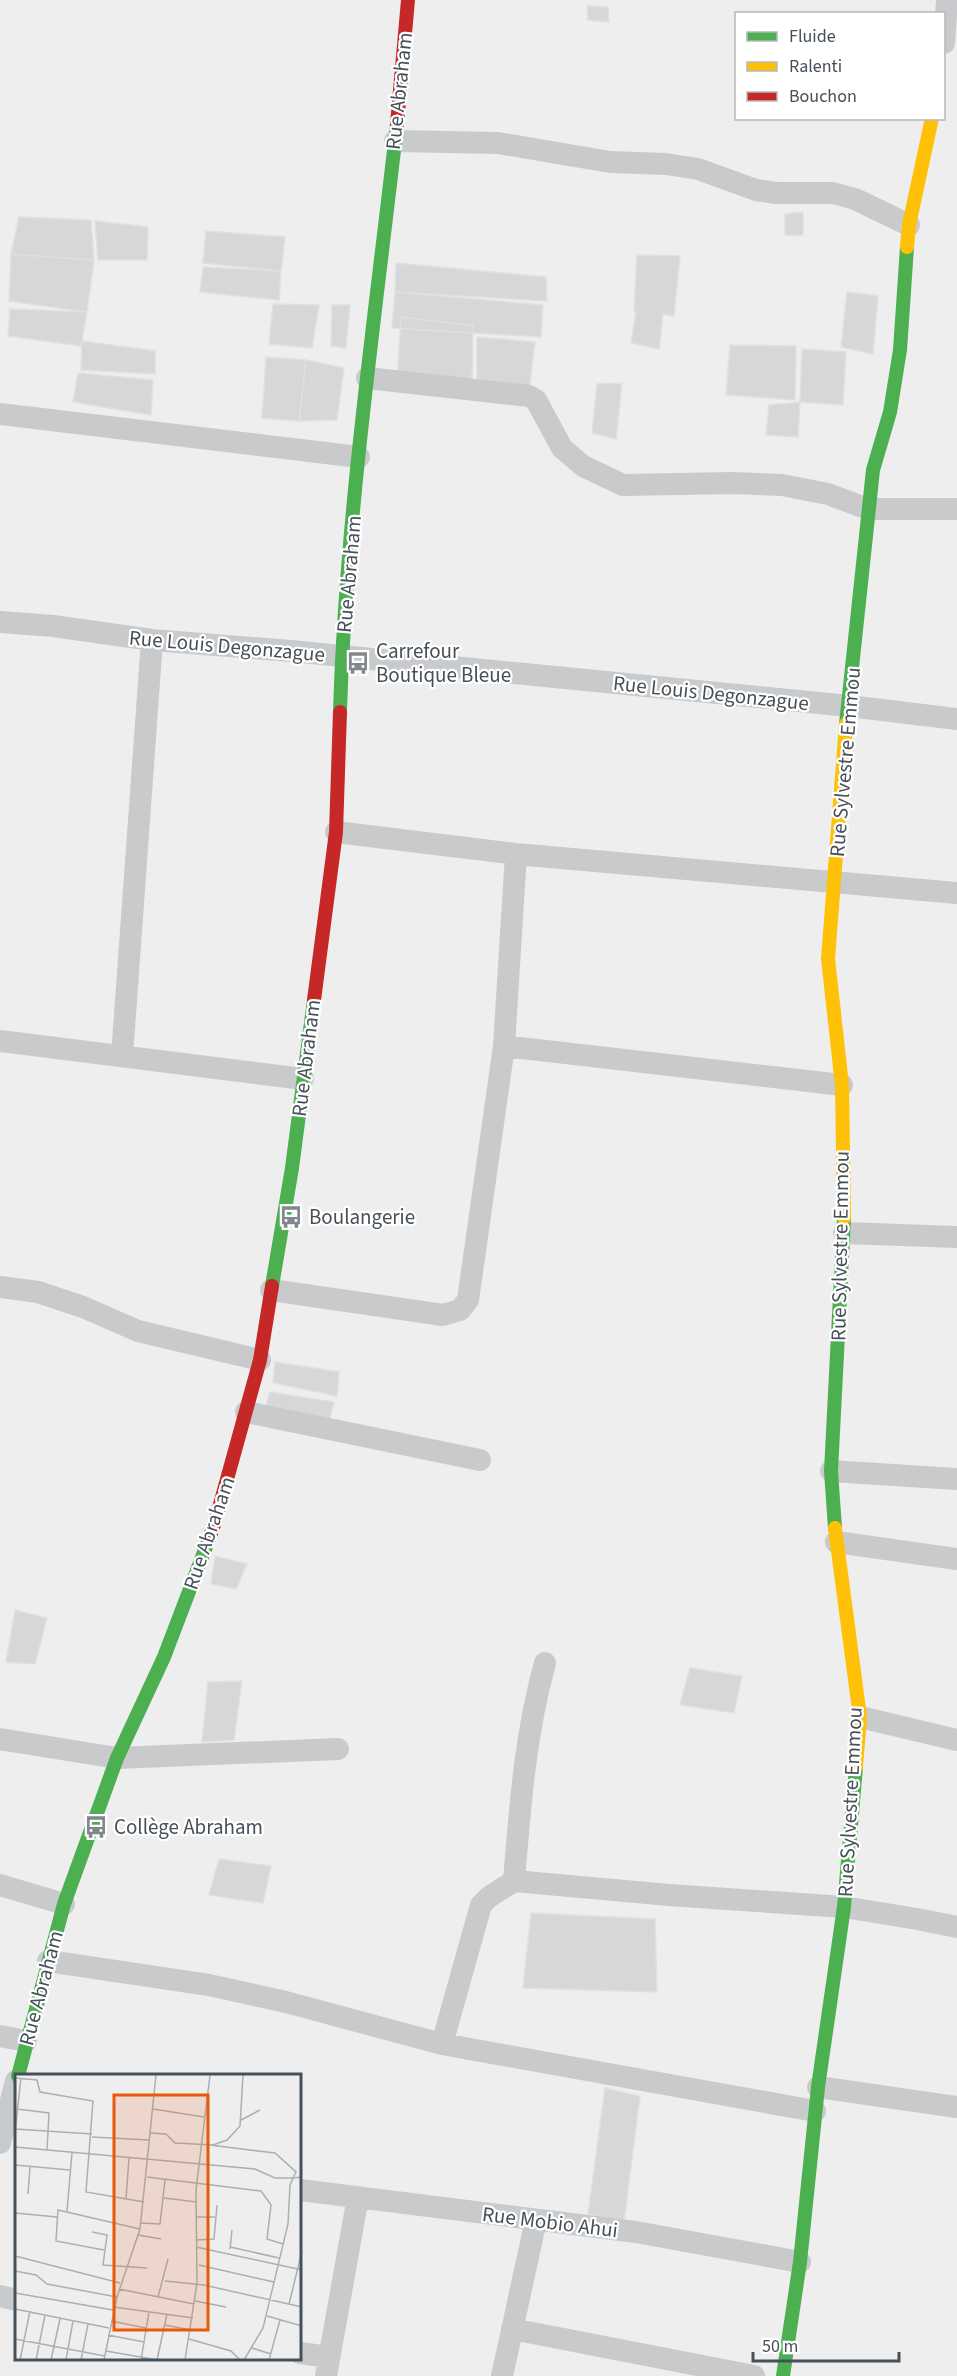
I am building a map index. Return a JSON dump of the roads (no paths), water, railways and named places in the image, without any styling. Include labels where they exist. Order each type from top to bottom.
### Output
[{"type":"street","name":"Rue Abraham","points":[[18,2074],[64,1904],[117,1758],[164,1657],[216,1519],[260,1360],[292,1168],[336,832],[342,657],[359,458],[395,141],[408,0]]},
{"type":"street","points":[[945,29],[947,0]]},
{"type":"street","name":"Rue Sylvestre Emmou","points":[[783,2376],[800,2262],[818,2087],[844,1907],[860,1717],[836,1542],[831,1472],[844,1233],[842,1085],[828,960],[868,509],[873,470],[890,412],[900,350],[909,225],[932,120]]},
{"type":"street","points":[[395,141],[498,143],[610,162],[687,167],[756,190],[776,193],[833,193],[855,199],[909,225]]},
{"type":"street","points":[[367,378],[529,396],[536,400],[562,448],[583,466],[623,485],[733,483],[782,485],[828,494],[868,509],[957,509]]},
{"type":"street","points":[[0,414],[359,458]]},
{"type":"street","name":"Rue Louis Degonzague","points":[[0,622],[53,626],[152,640],[849,706],[957,719]]},
{"type":"street","points":[[122,1056],[152,640]]},
{"type":"street","points":[[336,832],[516,854],[957,893]]},
{"type":"street","points":[[271,1290],[443,1315],[460,1310],[468,1300],[504,1046],[516,854]]},
{"type":"street","points":[[0,1041],[303,1079]]},
{"type":"street","points":[[504,1046],[842,1085]]},
{"type":"street","points":[[844,1233],[957,1237]]},
{"type":"street","points":[[0,1287],[38,1292],[83,1307],[138,1331],[260,1360]]},
{"type":"street","points":[[246,1412],[480,1460]]},
{"type":"street","points":[[831,1472],[957,1479]]},
{"type":"street","points":[[836,1542],[957,1559]]},
{"type":"street","points":[[514,1881],[522,1773],[533,1704],[545,1663]]},
{"type":"street","points":[[860,1717],[957,1740]]},
{"type":"street","points":[[0,1739],[117,1758],[338,1749]]},
{"type":"street","points":[[442,2044],[481,1905],[514,1881],[844,1907],[917,1918],[957,1928]]},
{"type":"street","points":[[0,1886],[64,1904]]},
{"type":"street","points":[[48,1961],[208,1985],[286,2002],[442,2044],[815,2111]]},
{"type":"street","points":[[0,2036],[26,2041]]},
{"type":"street","points":[[0,2143],[15,2085]]},
{"type":"street","points":[[818,2087],[957,2107]]},
{"type":"street","points":[[0,2149],[15,2152]]},
{"type":"street","name":"Rue Mobio Ahui","points":[[302,2190],[636,2232],[800,2262]]},
{"type":"street","points":[[302,2354],[327,2366],[358,2197]]},
{"type":"street","points":[[502,2376],[536,2220]]},
{"type":"street","points":[[0,2296],[15,2300]]},
{"type":"street","points":[[512,2329],[754,2376]]},
{"type":"place","name":"Carrefour Boutique Bleue","points":[[358,663]]},
{"type":"place","name":"Boulangerie","points":[[291,1217]]},
{"type":"place","name":"Collège Abraham","points":[[96,1827]]}]
